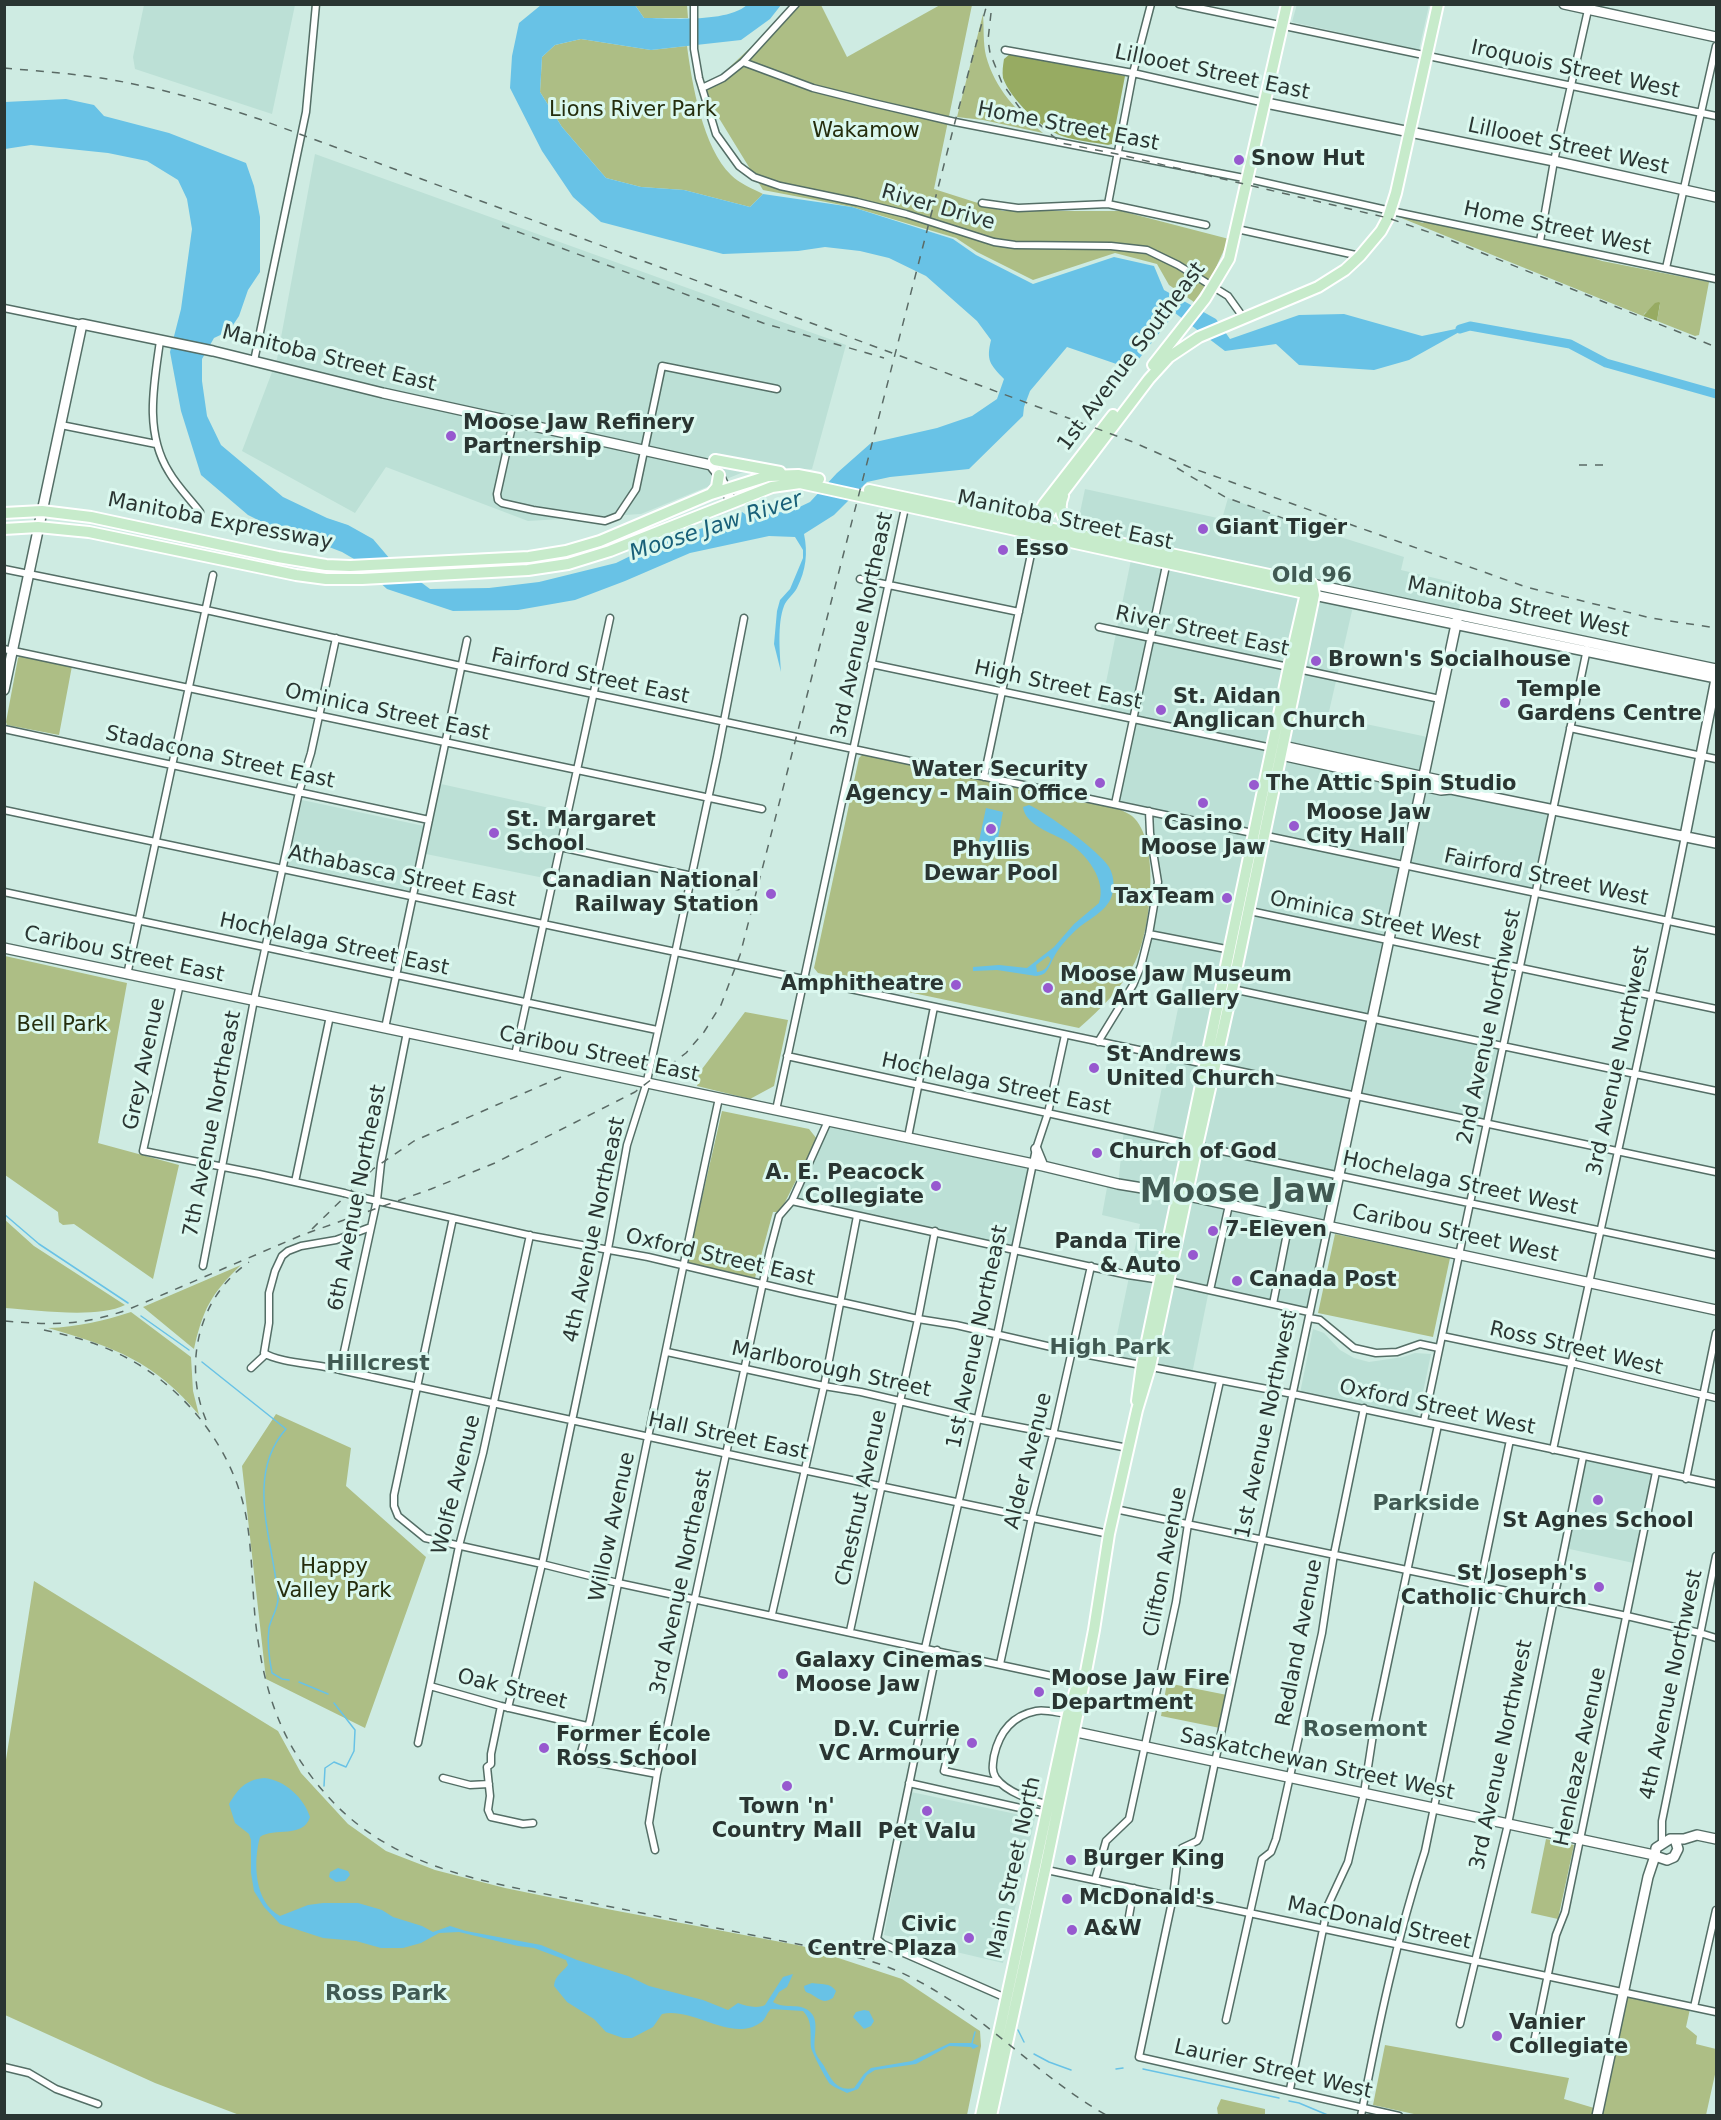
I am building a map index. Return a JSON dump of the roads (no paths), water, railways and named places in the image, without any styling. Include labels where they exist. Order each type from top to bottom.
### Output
[{"type":"main road","name":"1st Avenue Southeast","points":[[1036,530],[1039,513],[1121,405],[1185,327],[1214,287],[1229,259],[1287,4]]},
{"type":"main road","name":"1st Avenue Southeast","points":[[1036,530],[1149,379],[1169,357],[1199,337],[1318,287],[1345,270],[1381,231],[1391,211],[1411,132],[1438,4]]},
{"type":"main road","points":[[715,460],[805,479]]},
{"type":"main road","points":[[711,494],[717,487],[719,475]]},
{"type":"main road","name":"Manitoba Expressway","points":[[4,513],[42,511],[110,520],[289,559],[350,566],[529,557],[566,551],[610,537],[728,488],[768,476],[805,479]]},
{"type":"main road","name":"Manitoba Expressway","points":[[4,529],[38,527],[89,531],[296,575],[326,579],[528,570],[568,564],[610,551],[772,488],[800,483],[805,479]]},
{"type":"main road","name":"Manitoba Street East","points":[[805,479],[1311,591]]},
{"type":"main road","points":[[1067,488],[1061,501],[1062,516],[1076,531],[1087,538]]},
{"type":"main road","name":"Manitoba Street East","points":[[906,502],[1010,521],[1036,530],[1087,538],[1168,559]]},
{"type":"main road","points":[[1010,521],[1039,513]]},
{"type":"main road","name":"Main Street North","points":[[981,2115],[1006,1998],[1040,1869],[1048,1810],[1094,1630],[1109,1534],[1137,1410],[1138,1387],[1146,1366],[1259,834],[1279,750],[1311,591]]},
{"type":"main road","name":"Main Street North","points":[[991,2115],[1069,1731],[1068,1714],[1081,1682]]},
{"type":"street","points":[[254,361],[306,112],[316,4]]},
{"type":"street","name":"River Drive","points":[[694,4],[694,45],[702,88],[716,134],[739,166],[754,177],[780,186],[906,214],[994,242],[1015,245],[1111,246],[1147,250],[1178,265],[1228,296],[1243,317]]},
{"type":"street","points":[[702,88],[723,78],[743,62],[796,4]]},
{"type":"street","points":[[1107,204],[1133,73],[1151,4]]},
{"type":"street","name":"Iroquois Street West","points":[[1179,4],[1716,116]]},
{"type":"street","points":[[1564,4],[1716,37]]},
{"type":"street","points":[[1540,241],[1554,162],[1588,10]]},
{"type":"street","points":[[1666,268],[1716,46]]},
{"type":"street","name":"Lillooet Street East","points":[[1005,50],[1133,73],[1411,132]]},
{"type":"street","name":"Home Street East","points":[[743,62],[813,88],[955,122],[1249,179],[1391,211]]},
{"type":"street","name":"Lillooet Street West","points":[[1411,132],[1716,197]]},
{"type":"street","points":[[982,203],[1018,208],[1107,204],[1206,225]]},
{"type":"street","name":"Home Street West","points":[[1391,211],[1716,279]]},
{"type":"street","points":[[1237,229],[1360,256]]},
{"type":"street","name":"Manitoba Street East","points":[[4,308],[213,351],[513,422],[715,460]]},
{"type":"street","points":[[4,690],[8,649],[28,574],[82,324]]},
{"type":"street","points":[[164,342],[152,401],[156,444],[168,471],[200,512]]},
{"type":"street","points":[[513,422],[497,494],[498,500],[533,510],[605,521],[618,516],[636,489],[662,366],[777,389]]},
{"type":"street","points":[[61,425],[156,444]]},
{"type":"street","name":"Manitoba Street East","points":[[645,448],[649,452],[711,465],[719,475]]},
{"type":"street","points":[[715,460],[723,469],[732,504]]},
{"type":"street","points":[[719,475],[728,488]]},
{"type":"street","name":"3rd Avenue Northeast","points":[[776,1110],[906,502]]},
{"type":"street","points":[[984,777],[1036,530]]},
{"type":"street","points":[[1115,804],[1168,559]]},
{"type":"street","name":"Fairford Street East","points":[[4,569],[1259,834]]},
{"type":"street","points":[[128,975],[213,575]]},
{"type":"street","points":[[860,579],[1019,612]]},
{"type":"street","name":"Manitoba Street West","points":[[1311,591],[1457,620],[1589,641],[1716,669]]},
{"type":"street","points":[[515,1055],[610,618]]},
{"type":"street","name":"4th Avenue Northeast","points":[[533,1823],[523,1824],[491,1817],[488,1810],[487,1767],[491,1764],[491,1754],[542,1564],[608,1249],[627,1145],[646,1083],[692,876],[744,618]]},
{"type":"street","name":"Manitoba Street West","points":[[1457,620],[1716,679]]},
{"type":"street","name":"1st Avenue Northwest","points":[[1139,2057],[1173,1897],[1178,1855],[1182,1848],[1199,1838],[1457,620]]},
{"type":"street","name":"River Street East","points":[[1099,627],[1440,699]]},
{"type":"street","name":"7th Avenue Northeast","points":[[203,1266],[254,1000],[299,792],[311,753],[336,638]]},
{"type":"street","points":[[385,1028],[467,640]]},
{"type":"street","name":"2nd Avenue Northwest","points":[[1424,1421],[1589,641]]},
{"type":"street","name":"Ominica Street East","points":[[8,649],[762,809]]},
{"type":"street","name":"High Street East","points":[[871,664],[1279,750]]},
{"type":"street","name":"3rd Avenue Northwest","points":[[1553,1450],[1636,1075],[1716,679]]},
{"type":"street","points":[[1570,728],[1716,759]]},
{"type":"street","name":"Stadacona Street East","points":[[4,729],[429,820]]},
{"type":"street","points":[[1279,750],[1423,782],[1441,790],[1451,789],[1716,843]]},
{"type":"street","name":"Athabasca Street East","points":[[4,810],[1716,1172]]},
{"type":"street","points":[[1098,1042],[1133,985],[1141,966],[1149,934],[1158,882],[1149,811]]},
{"type":"street","name":"Fairford Street West","points":[[1259,834],[1716,931]]},
{"type":"street","points":[[560,847],[738,886]]},
{"type":"street","name":"Hochelaga Street East","points":[[4,892],[657,1030]]},
{"type":"street","name":"Ominica Street West","points":[[1244,910],[1716,1009]]},
{"type":"street","points":[[1149,934],[1235,951]]},
{"type":"street","name":"Caribou Street East","points":[[4,948],[908,1137],[1118,1184],[1183,1195]]},
{"type":"street","name":"Grey Avenue","points":[[143,1151],[180,984]]},
{"type":"street","points":[[1227,988],[1716,1091]]},
{"type":"street","points":[[908,1137],[934,1007]]},
{"type":"street","points":[[295,1182],[330,1016]]},
{"type":"street","name":"6th Avenue Northeast","points":[[340,1370],[377,1200],[381,1163],[407,1032]]},
{"type":"street","points":[[1038,1165],[1036,1149],[1048,1113],[1065,1035]]},
{"type":"street","name":"Hochelaga Street East","points":[[787,1056],[1193,1145]]},
{"type":"street","name":"Willow Avenue","points":[[657,1774],[583,1760],[580,1756],[719,1098]]},
{"type":"street","name":"3rd Avenue Northeast","points":[[655,1850],[649,1823],[657,1774],[763,1283],[779,1216],[792,1201],[828,1121]]},
{"type":"street","name":"Hochelaga Street West","points":[[1193,1145],[1716,1255]]},
{"type":"street","name":"Oxford Street East","points":[[143,1151],[295,1182],[530,1235],[682,1265],[918,1319],[1146,1366]]},
{"type":"street","name":"1st Avenue Northeast","points":[[925,1648],[997,1335],[1014,1250],[1038,1165]]},
{"type":"street","name":"Caribou Street West","points":[[1183,1195],[1716,1310]]},
{"type":"street","points":[[792,1201],[1273,1304],[1320,1320],[1354,1348],[1376,1353],[1397,1352],[1420,1344],[1439,1348]]},
{"type":"street","points":[[1210,1290],[1229,1205]]},
{"type":"street","points":[[772,1614],[824,1386],[857,1216]]},
{"type":"street","points":[[453,1218],[394,1495],[394,1506],[398,1516],[425,1538],[618,1583],[772,1614],[1081,1682]]},
{"type":"street","points":[[1273,1304],[1290,1218]]},
{"type":"street","points":[[251,1368],[266,1354],[264,1350],[269,1323],[270,1293],[278,1262],[282,1256],[301,1246],[336,1240],[371,1227]]},
{"type":"street","name":"Chestnut Avenue","points":[[850,1631],[918,1319],[934,1232]]},
{"type":"street","name":"Wolfe Avenue","points":[[418,1743],[459,1546],[494,1404],[530,1235]]},
{"type":"street","name":"Alder Avenue","points":[[1000,1664],[1090,1266]]},
{"type":"street","points":[[1686,1479],[1716,1333]]},
{"type":"street","name":"Ross Street West","points":[[1442,1336],[1571,1363],[1716,1398]]},
{"type":"street","name":"Marlborough Street","points":[[667,1352],[1053,1435],[1128,1448]]},
{"type":"street","name":"Hall Street East","points":[[266,1354],[276,1358],[315,1363],[494,1404],[1109,1534]]},
{"type":"street","name":"Oxford Street West","points":[[1146,1366],[1364,1408],[1716,1485]]},
{"type":"street","name":"Clifton Avenue","points":[[1095,1880],[1106,1842],[1129,1820],[1176,1602],[1188,1524],[1220,1381]]},
{"type":"street","name":"Redland Avenue","points":[[1226,2020],[1262,1859],[1271,1852],[1276,1839],[1290,1778],[1322,1633],[1334,1554],[1364,1408]]},
{"type":"street","points":[[1290,2089],[1322,1928],[1328,1905],[1348,1862],[1364,1793],[1374,1728],[1438,1425]]},
{"type":"street","points":[[1362,2112],[1412,1891],[1425,1851],[1510,1440]]},
{"type":"street","name":"3rd Avenue Northwest","points":[[1460,2024],[1508,1824],[1583,1457]]},
{"type":"street","name":"Henleaze Avenue","points":[[1533,2047],[1556,1935],[1565,1912],[1581,1839],[1656,1472]]},
{"type":"street","points":[[1115,1509],[1627,1616],[1716,1638]]},
{"type":"street","name":"4th Avenue Northwest","points":[[1662,1849],[1662,1821],[1716,1556]]},
{"type":"street","points":[[937,1650],[877,1939],[883,1944],[1006,1998]]},
{"type":"street","name":"Oak Street","points":[[430,1686],[504,1707],[587,1726]]},
{"type":"street","points":[[1048,1810],[1024,1798],[996,1778],[992,1767],[997,1740],[1004,1729],[1018,1719],[1036,1711],[1068,1714]]},
{"type":"street","points":[[954,1730],[944,1771],[1004,1784]]},
{"type":"street","name":"Saskatchewan Street West","points":[[1069,1731],[1632,1850],[1662,1849],[1696,1835],[1714,1838]]},
{"type":"street","points":[[443,1778],[470,1785],[489,1784]]},
{"type":"street","points":[[909,1783],[1048,1810]]},
{"type":"street","name":"Saskatchewan Street West","points":[[1662,1849],[1674,1857],[1678,1849],[1695,1839],[1714,1838]]},
{"type":"street","points":[[1597,2115],[1648,1885],[1662,1849],[1678,1849]]},
{"type":"street","name":"MacDonald Street","points":[[1040,1869],[1716,2012]]},
{"type":"street","points":[[1128,1922],[1134,1888]]},
{"type":"street","points":[[1694,2007],[1716,1910]]},
{"type":"street","name":"Laurier Street West","points":[[1139,2057],[1290,2089],[1362,2112],[1399,2115]]},
{"type":"street","points":[[4,2067],[29,2073],[57,2089],[98,2104]]},
{"type":"water","name":"Moose Jaw River","points":[[541,5],[635,5],[644,18],[683,19],[726,15],[747,5],[781,5],[770,19],[741,40],[651,50],[581,39],[555,45],[542,57],[540,92],[562,127],[606,178],[641,187],[684,190],[750,207],[763,194],[852,207],[953,239],[976,255],[1033,284],[1114,257],[1154,266],[1164,290],[1216,319],[1230,339],[1299,315],[1344,314],[1422,336],[1470,326],[1409,360],[1374,370],[1299,365],[1276,344],[1225,351],[1175,313],[1131,369],[1067,347],[1030,391],[1023,416],[969,469],[890,477],[867,482],[834,515],[804,534],[806,555],[804,568],[796,590],[785,604],[780,621],[781,672],[774,644],[777,611],[780,600],[790,589],[803,558],[803,550],[795,537],[769,536],[690,553],[575,600],[518,610],[453,611],[387,589],[354,559],[342,552],[316,542],[302,542],[248,515],[201,475],[181,411],[170,352],[181,309],[192,229],[187,199],[178,180],[147,161],[108,153],[31,145],[5,149],[5,102],[66,99],[94,105],[104,116],[169,133],[246,163],[254,186],[260,217],[260,272],[248,290],[239,316],[229,331],[214,338],[202,359],[202,381],[207,416],[221,445],[283,497],[327,518],[348,525],[373,539],[390,559],[430,589],[489,588],[539,582],[616,563],[659,542],[742,512],[748,516],[791,511],[810,502],[837,473],[871,443],[937,428],[972,416],[997,399],[1004,379],[990,362],[991,340],[977,321],[926,276],[889,258],[860,251],[825,247],[798,251],[723,254],[601,222],[573,197],[542,151],[510,88],[512,56],[519,23]]},
{"type":"water","points":[[1029,805],[1048,816],[1094,851],[1111,871],[1112,894],[1105,907],[1075,930],[1064,942],[1044,974],[1036,976],[997,970],[973,971],[973,967],[999,965],[1027,968],[1054,947],[1074,924],[1099,903],[1100,885],[1087,860],[1066,841],[1034,824],[1023,807]],"holes":[[[1048,956],[1051,959],[1046,968],[1037,972],[1036,965]]]},
{"type":"water","name":"Phyllis Dewar Pool","points":[[986,808],[1003,812],[996,849],[978,846]]},
{"type":"water","points":[[264,1778],[279,1782],[293,1791],[303,1803],[310,1817],[301,1828],[260,1837],[256,1869],[260,1891],[271,1910],[280,1916],[308,1905],[358,1903],[382,1910],[393,1917],[433,1932],[450,1926],[541,1945],[577,1960],[628,1976],[649,1986],[703,2000],[728,2010],[738,2003],[755,2007],[765,2005],[783,1977],[793,1974],[787,1987],[779,1992],[773,2002],[803,2008],[812,2014],[815,2022],[816,2054],[832,2080],[848,2089],[854,2088],[871,2068],[912,2061],[950,2043],[972,2043],[979,2046],[973,2049],[949,2046],[916,2064],[875,2070],[867,2075],[858,2089],[847,2093],[830,2084],[823,2072],[811,2047],[810,2023],[803,2011],[771,2009],[760,2023],[749,2028],[737,2029],[687,2015],[662,2014],[653,2027],[632,2038],[623,2038],[606,2032],[594,2019],[567,2002],[554,1986],[557,1977],[568,1965],[566,1960],[534,1948],[459,1932],[439,1933],[421,1943],[403,1948],[381,1948],[356,1941],[323,1938],[280,1924],[264,1907],[254,1891],[251,1873],[251,1840],[249,1834],[235,1823],[229,1804],[243,1786]]},
{"type":"water","points":[[338,1868],[348,1871],[350,1875],[345,1881],[336,1882],[329,1877],[330,1872]]},
{"type":"water","points":[[812,1983],[831,1986],[836,1991],[833,1998],[823,2001],[806,1992],[804,1986]]},
{"type":"water","points":[[869,2011],[874,2021],[871,2026],[864,2029],[853,2017],[856,2012]]},
{"type":"waterway","points":[[1460,329],[1470,326],[1570,344],[1606,363],[1716,394]]},
{"type":"waterway","points":[[4,1214],[39,1244],[128,1303]]},
{"type":"waterway","points":[[141,1316],[189,1350]]},
{"type":"waterway","points":[[202,1362],[286,1429],[273,1447],[266,1467],[264,1489],[278,1597],[269,1628],[269,1656],[272,1673],[289,1680]]},
{"type":"waterway","points":[[299,1682],[328,1694]]},
{"type":"waterway","points":[[324,1786],[325,1768],[334,1762],[346,1767],[354,1751],[355,1730],[334,1703]]},
{"type":"waterway","points":[[1018,2030],[1024,2042]]},
{"type":"waterway","points":[[972,2043],[975,2032]]},
{"type":"waterway","points":[[1034,2054],[1071,2070]]},
{"type":"waterway","points":[[1116,2069],[1123,2068]]},
{"type":"waterway","points":[[1143,2069],[1279,2098]]},
{"type":"waterway","points":[[1289,2101],[1330,2116]]},
{"type":"railway","points":[[5,1321],[80,1322],[127,1310],[302,1235],[431,1189],[495,1163],[635,1092],[686,1053],[704,1032],[721,1005],[740,955],[987,4]]},
{"type":"railway","points":[[991,13],[988,40],[990,53],[1002,83],[1019,107],[1061,143],[1388,218],[1440,236],[1716,347]]},
{"type":"railway","points":[[4,68],[71,74],[153,88],[244,114],[1133,442],[1189,467],[1526,587],[1651,618],[1716,628]]},
{"type":"railway","points":[[502,226],[763,323],[884,358]]},
{"type":"railway","points":[[1579,465],[1607,465]]},
{"type":"railway","points":[[1177,468],[1225,497],[1302,525]]},
{"type":"railway","points":[[312,1229],[373,1169],[414,1141],[561,1077]]},
{"type":"railway","points":[[206,1420],[199,1399],[196,1377],[196,1355],[200,1333],[207,1313],[218,1294],[249,1262]]},
{"type":"railway","points":[[44,1330],[97,1345],[149,1371],[187,1404],[218,1445],[240,1491],[246,1516],[255,1617],[269,1694],[288,1739],[300,1760],[333,1802],[358,1824],[385,1843],[413,1857],[475,1878],[539,1893],[822,1949],[885,1966],[945,1997],[1079,2098],[1108,2116]]},
{"type":"place","name":"Snow Hut","points":[[1239,160]]},
{"type":"place","name":"Moose Jaw Refinery Partnership","points":[[451,436]]},
{"type":"place","name":"Giant Tiger","points":[[1203,529]]},
{"type":"place","name":"Esso","points":[[1003,550]]},
{"type":"place","name":"Brown's Socialhouse","points":[[1316,661]]},
{"type":"place","name":"Temple Gardens Centre","points":[[1505,703]]},
{"type":"place","name":"St. Aidan Anglican Church","points":[[1161,710]]},
{"type":"place","name":"Water Security Agency - Main Office","points":[[1100,783]]},
{"type":"place","name":"The Attic Spin Studio","points":[[1254,785]]},
{"type":"place","name":"Casino Moose Jaw","points":[[1203,803]]},
{"type":"place","name":"Moose Jaw City Hall","points":[[1294,826]]},
{"type":"place","name":"Phyllis Dewar Pool","points":[[991,829]]},
{"type":"place","name":"St. Margaret School","points":[[494,833]]},
{"type":"place","name":"Canadian National Railway Station","points":[[771,894]]},
{"type":"place","name":"TaxTeam","points":[[1227,898]]},
{"type":"place","name":"Amphitheatre","points":[[956,985]]},
{"type":"place","name":"Moose Jaw Museum and Art Gallery","points":[[1048,988]]},
{"type":"place","name":"St Andrews United Church","points":[[1094,1068]]},
{"type":"place","name":"Church of God","points":[[1097,1153]]},
{"type":"place","name":"A. E. Peacock Collegiate","points":[[936,1186]]},
{"type":"place","name":"7-Eleven","points":[[1213,1231]]},
{"type":"place","name":"Panda Tire & Auto","points":[[1193,1255]]},
{"type":"place","name":"Canada Post","points":[[1237,1281]]},
{"type":"place","name":"St Agnes School","points":[[1598,1500]]},
{"type":"place","name":"St Joseph's Catholic Church","points":[[1599,1587]]},
{"type":"place","name":"Galaxy Cinemas Moose Jaw","points":[[783,1674]]},
{"type":"place","name":"Moose Jaw Fire Department","points":[[1039,1692]]},
{"type":"place","name":"D.V. Currie VC Armoury","points":[[972,1743]]},
{"type":"place","name":"Former École Ross School","points":[[544,1748]]},
{"type":"place","name":"Town 'n' Country Mall","points":[[787,1786]]},
{"type":"place","name":"Pet Valu","points":[[927,1811]]},
{"type":"place","name":"Burger King","points":[[1071,1860]]},
{"type":"place","name":"McDonald's","points":[[1067,1899]]},
{"type":"place","name":"A&W","points":[[1072,1930]]},
{"type":"place","name":"Civic Centre Plaza","points":[[969,1938]]},
{"type":"place","name":"Vanier Collegiate","points":[[1497,2036]]},
{"type":"district","name":"Old 96","points":[[1312,576]]},
{"type":"district","name":"Moose Jaw","points":[[1238,1193]]},
{"type":"district","name":"High Park","points":[[1110,1348]]},
{"type":"district","name":"Hillcrest","points":[[378,1364]]},
{"type":"district","name":"Parkside","points":[[1426,1504]]},
{"type":"district","name":"Rosemont","points":[[1365,1730]]},
{"type":"district","name":"Ross Park","points":[[386,1994]]},
{"type":"park label","name":"Lions River Park","points":[[633,111]]},
{"type":"park label","name":"Wakamow","points":[[866,132]]},
{"type":"park label","name":"Bell Park","points":[[62,1026]]},
{"type":"park label","name":"Happy Valley Park","points":[[334,1580]]}]
